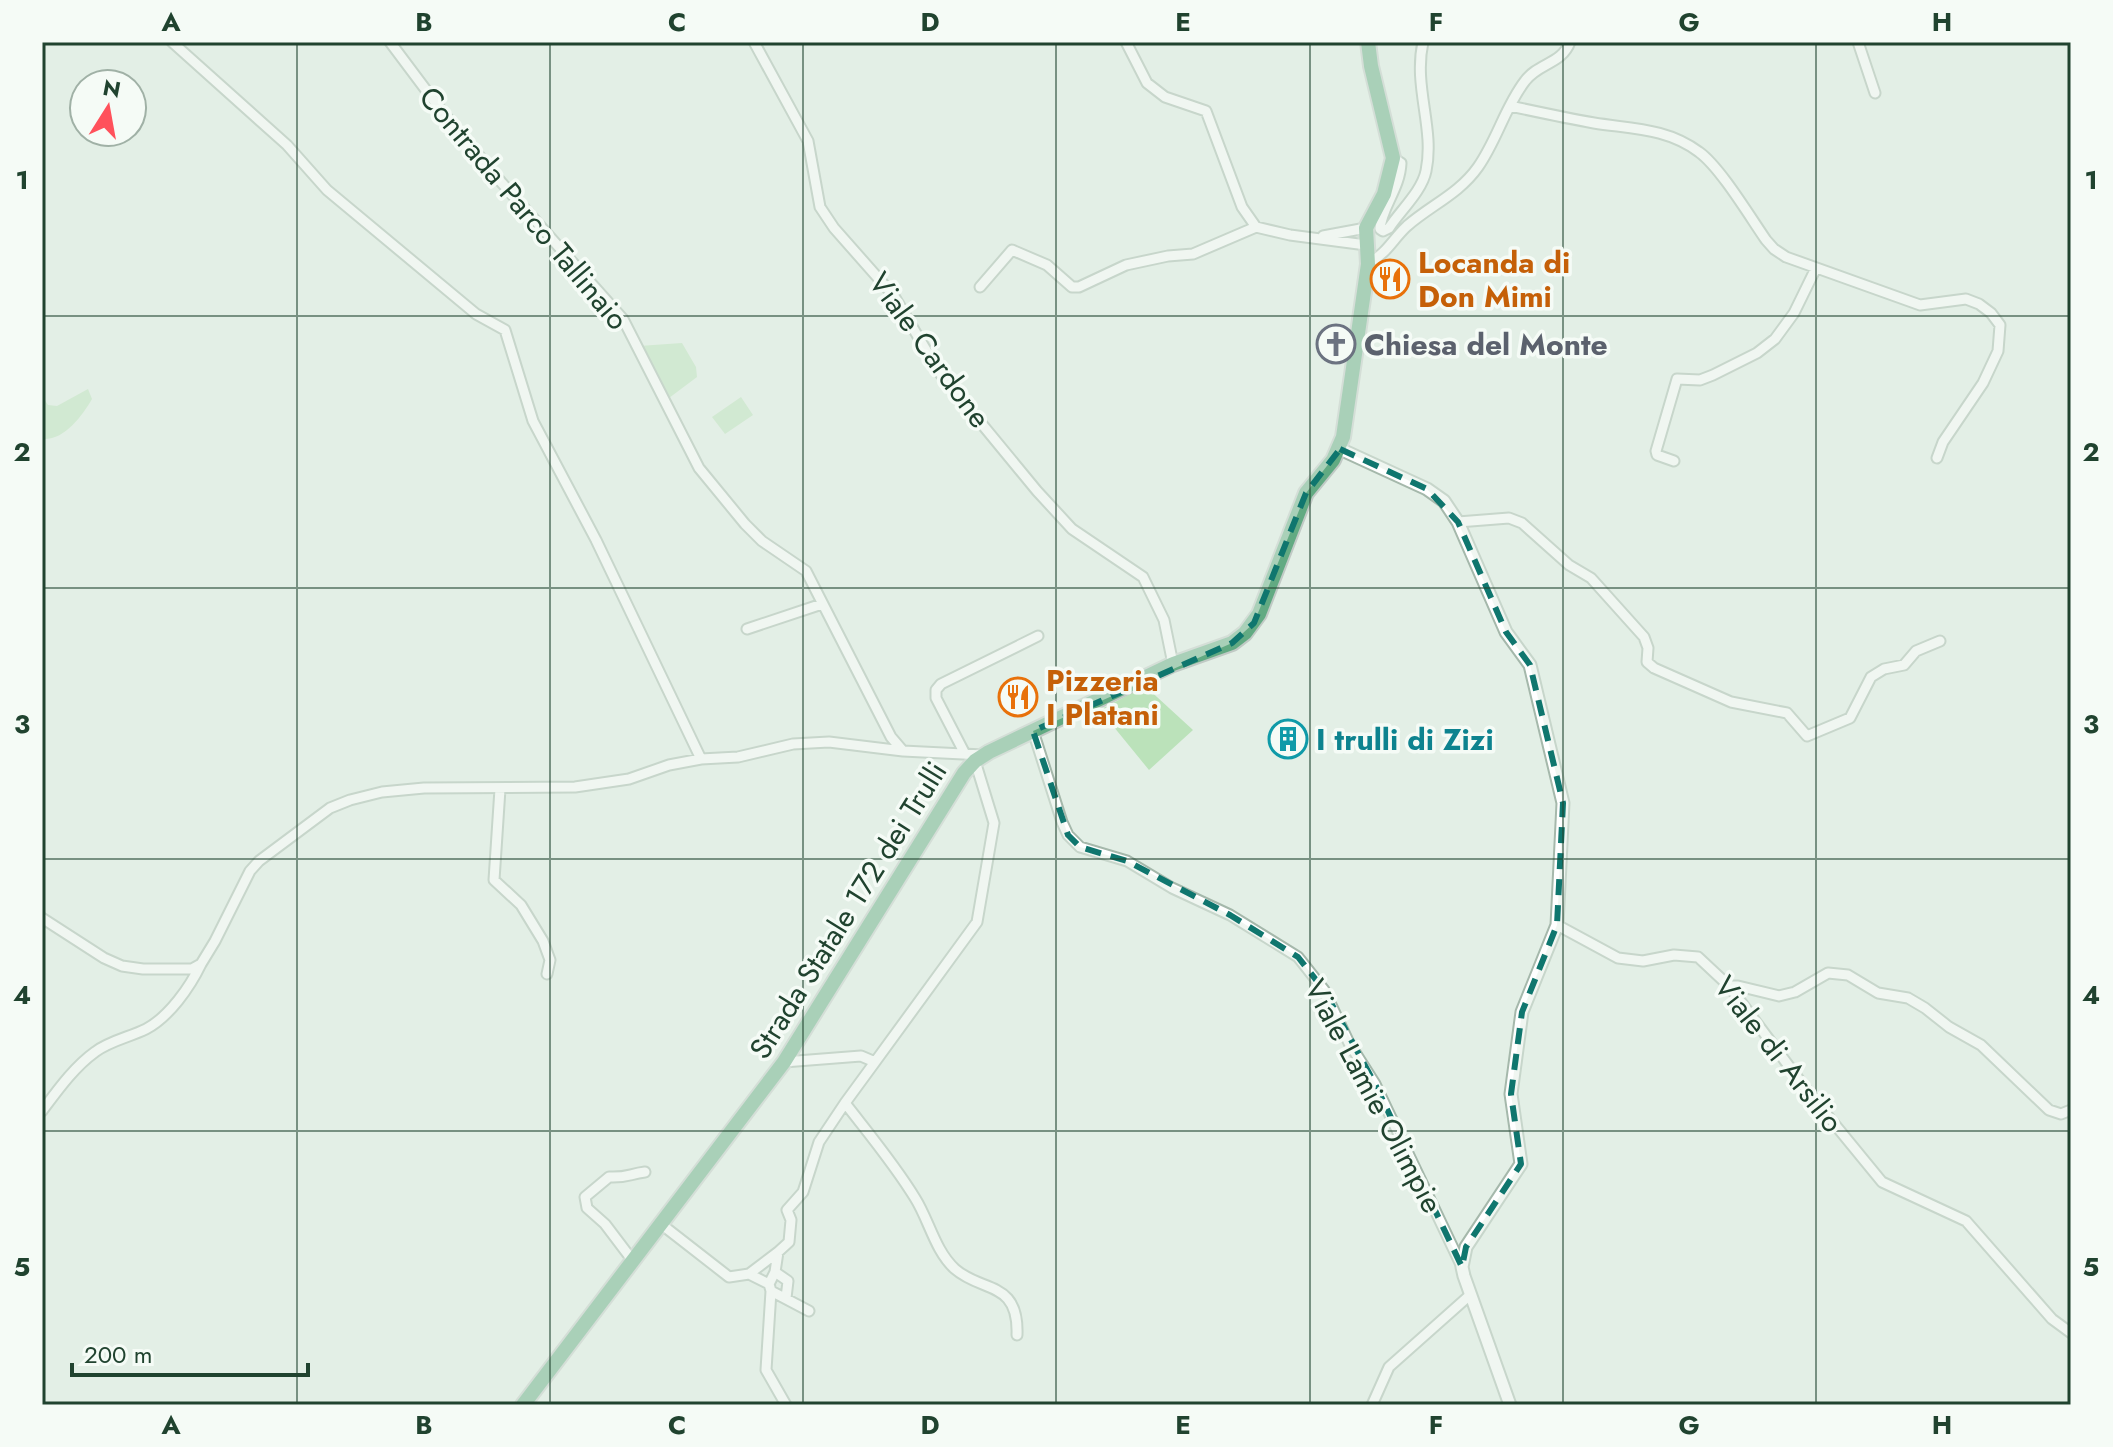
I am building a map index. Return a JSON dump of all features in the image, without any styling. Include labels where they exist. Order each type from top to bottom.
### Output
[{"type":"main road","name":"Strada Statale 172 dei Trulli","points":[[523,1405],[784,1062],[974,757],[1173,664],[1232,643],[1254,623],[1306,493],[1340,449],[1368,264],[1366,228],[1384,194],[1393,158],[1368,42]]},
{"type":"street","points":[[172,42],[287,145],[327,190],[476,314],[505,330],[533,421],[596,540],[701,759]]},
{"type":"street","name":"Contrada Parco Tallinaio","points":[[390,42],[463,136],[623,319],[699,468],[753,533],[806,571],[891,737],[903,751]]},
{"type":"street","name":"Viale Cardone","points":[[754,42],[808,141],[820,207],[834,228],[894,296],[939,372],[1037,491],[1072,529],[1143,577],[1164,620],[1173,664]]},
{"type":"street","points":[[1126,42],[1147,83],[1165,97],[1206,111],[1242,207],[1256,227]]},
{"type":"street","points":[[1393,158],[1401,163],[1401,172],[1379,224],[1383,231],[1389,228],[1421,185],[1426,172],[1426,124],[1418,73],[1423,42]]},
{"type":"street","points":[[1368,264],[1385,253],[1407,227],[1458,191],[1478,168],[1527,77],[1558,60],[1570,42]]},
{"type":"street","points":[[1858,42],[1875,93]]},
{"type":"street","points":[[1510,106],[1597,123],[1644,128],[1668,135],[1699,152],[1713,165],[1774,249],[1816,268],[1920,305],[1966,299],[1991,313],[2000,325],[1998,351],[1983,383],[1943,442],[1937,458]]},
{"type":"street","points":[[980,287],[1012,250],[1047,265],[1072,287],[1079,287],[1126,265],[1150,258],[1193,254],[1256,227],[1366,245]]},
{"type":"street","points":[[1315,238],[1366,228]]},
{"type":"street","points":[[1674,461],[1657,455],[1656,451],[1677,379],[1700,380],[1713,375],[1757,353],[1775,339],[1794,313],[1816,268]]},
{"type":"street","points":[[1340,449],[1427,489],[1444,501],[1458,522],[1506,632],[1530,665],[1563,803],[1557,925],[1522,1012],[1511,1094],[1521,1164],[1466,1247],[1462,1267]]},
{"type":"street","points":[[1458,522],[1509,518],[1522,523],[1569,565],[1591,578],[1644,637],[1648,648],[1647,662],[1654,668],[1731,702],[1787,713],[1807,736],[1850,718],[1871,677],[1884,669],[1904,665],[1916,651],[1940,641]]},
{"type":"street","points":[[747,629],[822,604]]},
{"type":"street","points":[[661,1224],[729,1277],[749,1274],[789,1242],[791,1220],[787,1210],[803,1192],[819,1142],[977,922],[994,823],[974,757],[936,698],[936,690],[941,684],[1038,636]]},
{"type":"street","name":"Viale Lamie Olimpie","points":[[1033,731],[1062,822],[1068,835],[1080,847],[1127,861],[1172,888],[1230,915],[1298,957],[1324,990],[1349,1043],[1375,1084],[1462,1267],[1510,1405]]},
{"type":"street","points":[[42,1111],[97,1050],[150,1027],[174,1004],[195,978],[250,871],[259,861],[330,808],[350,800],[382,792],[424,788],[575,787],[629,779],[669,765],[738,757],[793,744],[829,742],[974,757]]},
{"type":"street","points":[[500,789],[494,880],[521,905],[543,941],[550,960],[547,974]]},
{"type":"street","points":[[42,918],[104,958],[122,966],[184,971],[201,964]]},
{"type":"street","name":"Viale di Arsilio","points":[[1557,925],[1618,958],[1643,961],[1674,955],[1698,957],[1729,986],[1809,1093],[1882,1182],[1966,1221],[2052,1319],[2071,1333]]},
{"type":"street","points":[[1729,986],[1779,996],[1795,992],[1828,973],[1848,975],[1878,993],[1908,998],[1925,1008],[1949,1027],[1981,1045],[2049,1110],[2061,1114],[2071,1110]]},
{"type":"street","points":[[784,1062],[861,1056],[875,1062]]},
{"type":"street","points":[[845,1103],[917,1200],[925,1221],[956,1270],[1001,1291],[1007,1298],[1018,1324],[1017,1335]]},
{"type":"street","points":[[633,1261],[605,1224],[587,1208],[585,1197],[609,1177],[625,1178],[632,1173],[645,1172]]},
{"type":"street","points":[[778,1252],[770,1287],[766,1370],[786,1405]]},
{"type":"street","points":[[775,1272],[788,1281],[786,1298]]},
{"type":"street","points":[[749,1274],[809,1311]]},
{"type":"street","points":[[1372,1405],[1389,1367],[1470,1295]]},
{"type":"highlighted area","points":[[1340,449],[1427,489],[1458,522],[1506,632],[1530,665],[1563,803],[1557,925],[1522,1012],[1511,1094],[1521,1164],[1466,1247],[1462,1267],[1375,1084],[1324,990],[1298,957],[1230,915],[1127,861],[1080,847],[1068,835],[1033,731],[1232,643],[1254,623],[1306,493]]},
{"type":"green space","points":[[682,343],[696,367],[697,377],[669,398],[639,346]]},
{"type":"green space","points":[[88,389],[92,399],[78,420],[58,436],[42,439],[42,396],[48,405],[57,406]]},
{"type":"green space","points":[[741,397],[753,415],[725,434],[712,417]]},
{"type":"green space","points":[[1145,686],[1193,730],[1149,770],[1100,710]]},
{"type":"place","name":"Locanda di Don Mimi","points":[[1390,279]]},
{"type":"place","name":"Chiesa del Monte","points":[[1336,344]]},
{"type":"place","name":"Pizzeria I Platani","points":[[1018,697]]},
{"type":"place","name":"I trulli di Zizi","points":[[1288,739]]}]
